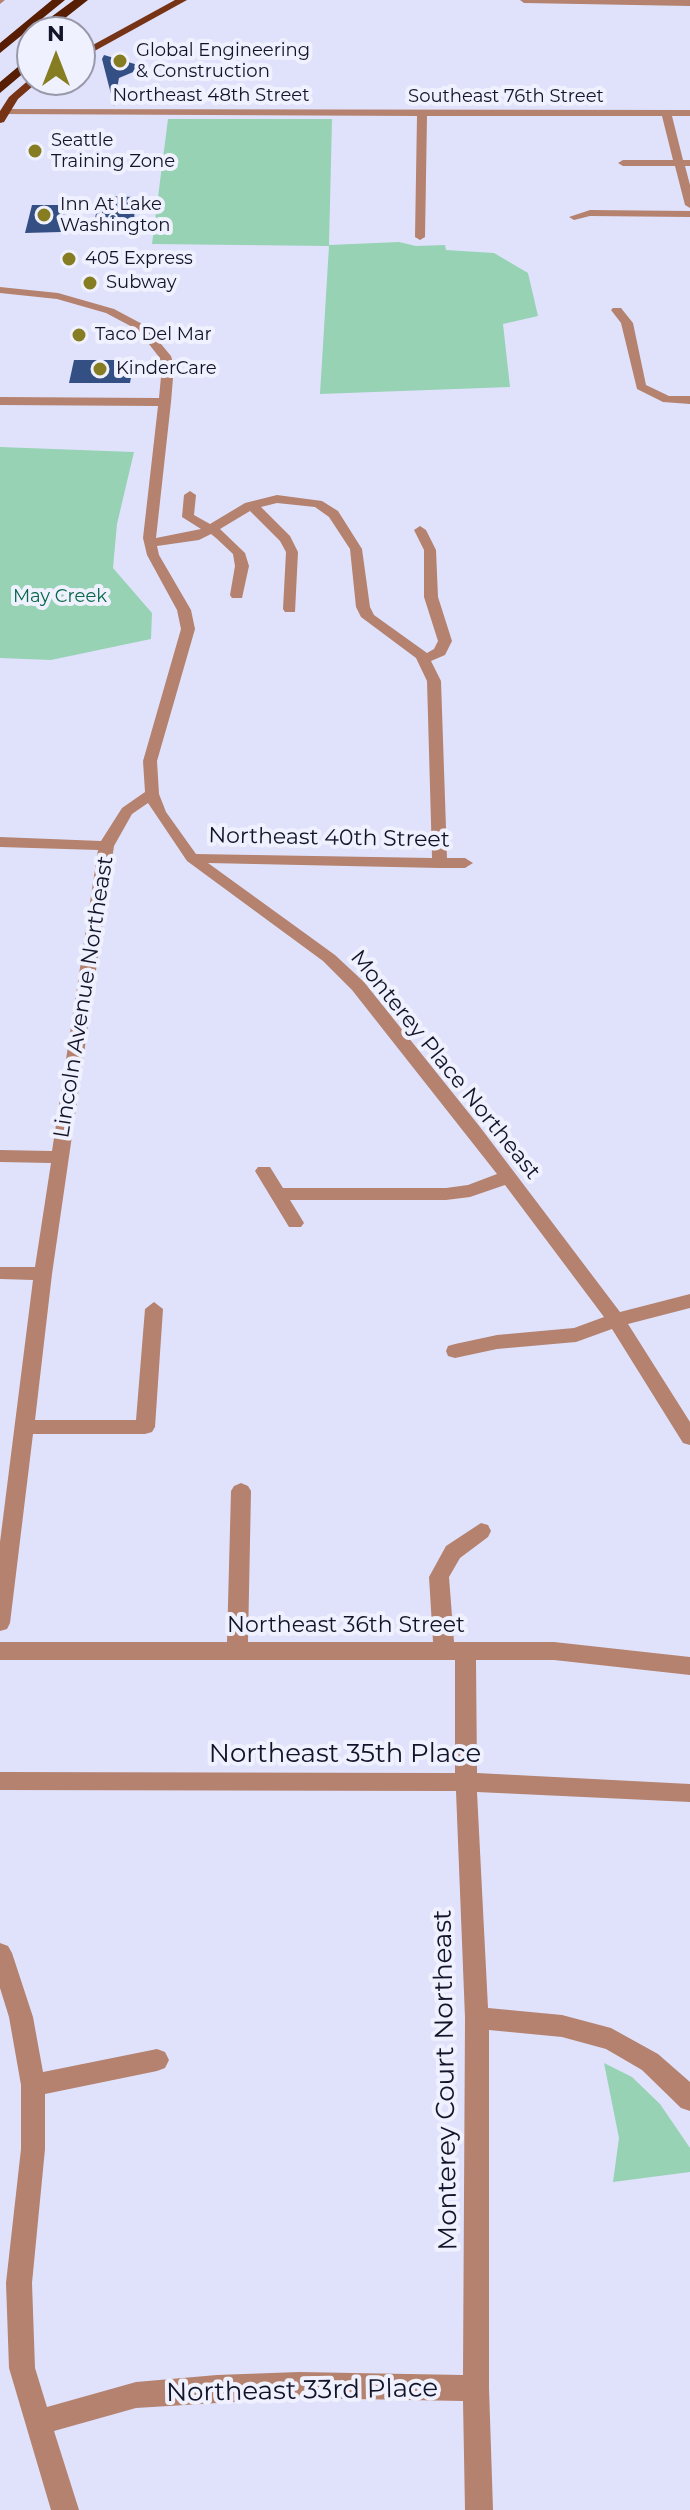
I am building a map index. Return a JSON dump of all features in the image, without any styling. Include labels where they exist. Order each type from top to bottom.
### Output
[{"type":"highway","points":[[0,31],[48,0]]},
{"type":"highway","points":[[0,49],[59,0]]},
{"type":"highway","points":[[62,16],[85,0]]},
{"type":"highway","points":[[72,16],[85,0]]},
{"type":"highway","points":[[0,64],[16,51]]},
{"type":"highway","points":[[0,89],[16,74]]},
{"type":"main road","points":[[96,47],[182,0]]},
{"type":"main road","points":[[2,116],[16,96]]},
{"type":"street","points":[[524,0],[690,3]]},
{"type":"street","name":"Northeast 48th Street","points":[[2,116],[322,113]]},
{"type":"street","name":"Southeast 76th Street","points":[[322,113],[690,113]]},
{"type":"street","points":[[420,237],[422,113]]},
{"type":"street","points":[[666,113],[685,163],[690,205]]},
{"type":"street","points":[[623,163],[685,163]]},
{"type":"street","points":[[574,217],[590,213],[690,214]]},
{"type":"street","points":[[0,290],[58,296],[110,311],[142,328],[160,347],[168,366],[150,543],[153,555],[184,610],[188,629],[177,676],[150,761],[152,794]]},
{"type":"street","points":[[617,310],[627,323],[639,383],[658,396],[690,400]]},
{"type":"street","points":[[0,401],[165,402]]},
{"type":"street","points":[[190,495],[188,517],[229,541],[239,553],[242,566],[237,595]]},
{"type":"street","points":[[150,543],[199,536],[252,505],[293,499],[326,507],[340,521],[356,549],[363,607],[368,617],[424,659],[434,681],[437,699],[440,863]]},
{"type":"street","points":[[252,505],[285,539],[292,552],[290,609]]},
{"type":"street","points":[[420,530],[430,550],[433,609],[445,641],[440,652],[424,659]]},
{"type":"street","name":"Lincoln Avenue Northeast","points":[[0,1623],[43,1274],[106,846],[127,811],[152,794]]},
{"type":"street","name":"Monterey Place Northeast","points":[[152,794],[159,812],[192,858],[347,973],[616,1320],[690,1438]]},
{"type":"street","points":[[0,842],[106,846]]},
{"type":"street","name":"Northeast 40th Street","points":[[192,858],[465,863]]},
{"type":"street","points":[[0,1156],[59,1157]]},
{"type":"street","points":[[264,1171],[295,1223]]},
{"type":"street","points":[[277,1194],[446,1194],[470,1191],[508,1177]]},
{"type":"street","points":[[0,1273],[43,1274]]},
{"type":"street","points":[[455,1351],[497,1342],[554,1339],[690,1301]]},
{"type":"street","points":[[26,1427],[145,1427],[154,1309]]},
{"type":"street","points":[[237,1650],[241,1491]]},
{"type":"street","name":"Monterey Court Northeast","points":[[479,2510],[476,2388],[477,2018],[466,1782],[455,1650],[439,1577],[453,1552],[481,1531]]},
{"type":"street","name":"Northeast 36th Street","points":[[0,1651],[554,1651],[690,1666]]},
{"type":"street","name":"Northeast 35th Place","points":[[0,1781],[466,1782],[690,1793]]},
{"type":"street","points":[[0,1953],[21,2017],[33,2085],[33,2149],[19,2283],[22,2368],[65,2510]]},
{"type":"street","points":[[477,2018],[562,2026],[611,2039],[650,2062],[690,2100]]},
{"type":"street","points":[[33,2085],[157,2060]]},
{"type":"street","name":"Northeast 33rd Place","points":[[37,2423],[136,2395],[203,2389],[299,2385],[476,2388]]},
{"type":"green space","points":[[168,119],[332,119],[329,245],[399,242],[416,246],[445,245],[446,250],[494,253],[528,273],[538,316],[503,324],[510,387],[320,394],[329,246],[152,244]]},
{"type":"green space","name":"May Creek","points":[[0,447],[134,452],[117,524],[113,568],[152,613],[151,639],[51,660],[0,658]]},
{"type":"green space","points":[[604,2063],[632,2077],[660,2104],[690,2148],[690,2172],[613,2182],[619,2138]]},
{"type":"building","points":[[104,55],[145,67],[119,78],[114,106],[102,59]]},
{"type":"building","points":[[106,196],[135,197],[134,227],[127,227],[127,233],[93,232],[96,213],[102,213]]},
{"type":"building","points":[[32,205],[60,205],[59,211],[65,211],[61,232],[25,233]]},
{"type":"building","name":"KinderCare","points":[[74,360],[134,360],[130,383],[69,383]]},
{"type":"place","name":"Global Engineering & Construction","points":[[120,61]]},
{"type":"place","name":"Seattle Training Zone","points":[[35,151]]},
{"type":"place","name":"Inn At Lake Washington","points":[[44,215]]},
{"type":"place","name":"405 Express","points":[[69,259]]},
{"type":"place","name":"Subway","points":[[90,283]]},
{"type":"place","name":"Taco Del Mar","points":[[79,335]]},
{"type":"place","name":"KinderCare","points":[[100,369]]}]
